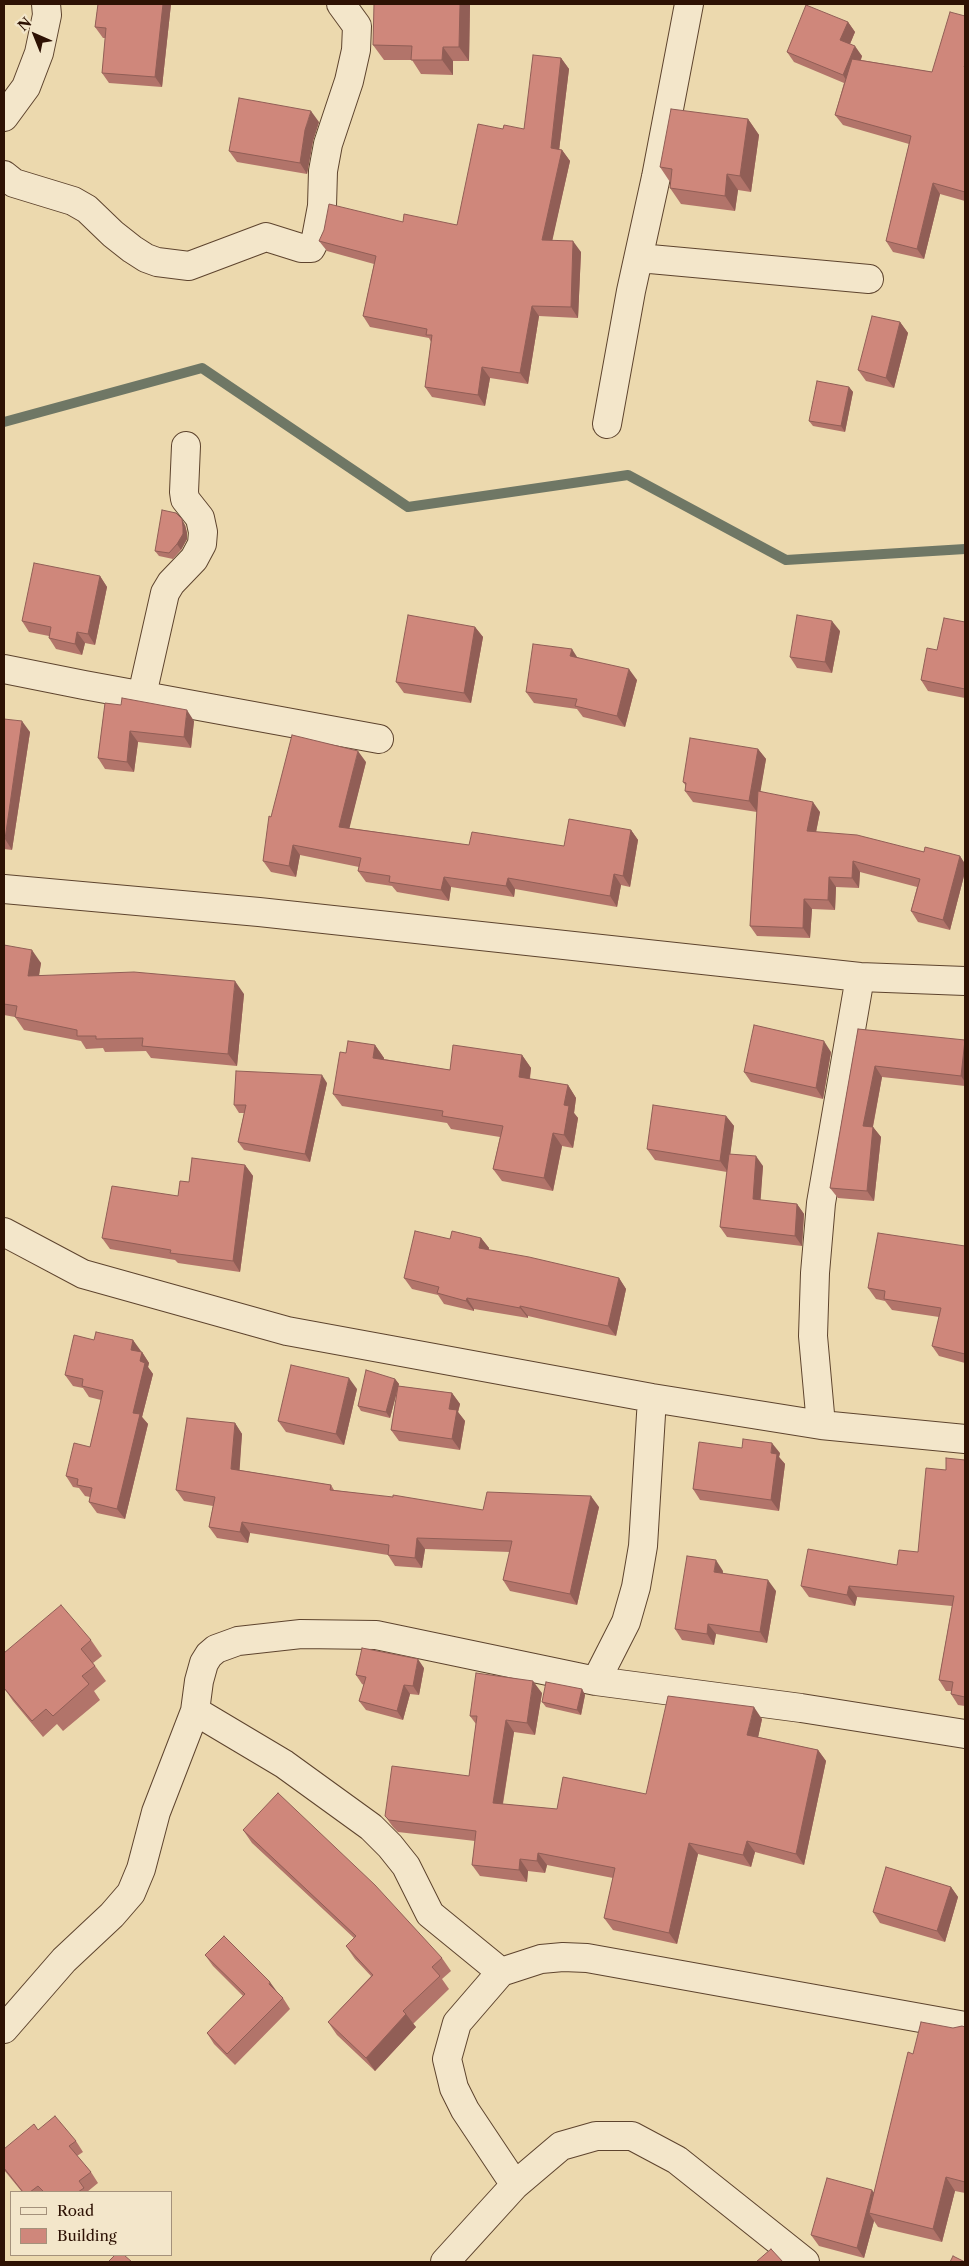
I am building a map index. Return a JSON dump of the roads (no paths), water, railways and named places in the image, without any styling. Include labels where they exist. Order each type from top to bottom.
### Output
[{"type":"street","points":[[4,117],[26,87],[39,53],[47,15],[46,4]]},
{"type":"street","points":[[4,175],[14,183],[73,201],[87,209],[113,234],[132,248],[146,258],[157,262],[189,266],[266,237],[301,248],[311,248],[316,238],[322,206],[323,171],[328,144],[349,81],[356,50],[358,26],[341,4]]},
{"type":"street","points":[[607,424],[690,4]]},
{"type":"street","points":[[639,258],[869,279]]},
{"type":"street","points":[[142,695],[165,592],[194,559],[202,544],[204,532],[200,518],[185,499],[186,446]]},
{"type":"street","points":[[4,669],[379,739]]},
{"type":"street","points":[[4,889],[259,912],[860,977],[965,981]]},
{"type":"street","points":[[821,1425],[813,1336],[815,1273],[821,1203],[860,977]]},
{"type":"street","points":[[4,1232],[83,1274],[287,1331],[652,1398],[821,1425],[965,1439]]},
{"type":"street","points":[[596,1681],[626,1622],[636,1587],[643,1546],[652,1398]]},
{"type":"street","points":[[4,2029],[51,1975],[112,1915],[131,1893],[141,1869],[156,1812],[195,1711],[199,1681],[204,1664],[209,1655],[216,1649],[238,1641],[301,1634],[376,1635],[596,1681],[801,1708],[965,1734]]},
{"type":"street","points":[[195,1711],[284,1764],[371,1827],[406,1866],[430,1914],[501,1972]]},
{"type":"street","points":[[515,2185],[465,2110],[454,2088],[448,2059],[457,2023],[501,1972],[541,1959],[563,1957],[587,1958],[965,2026]]},
{"type":"street","points":[[445,2262],[515,2185],[561,2146],[596,2136],[632,2136],[677,2160],[805,2262]]},
{"type":"waterway","points":[[4,422],[202,368],[408,507],[628,475],[786,560],[965,549]]}]
